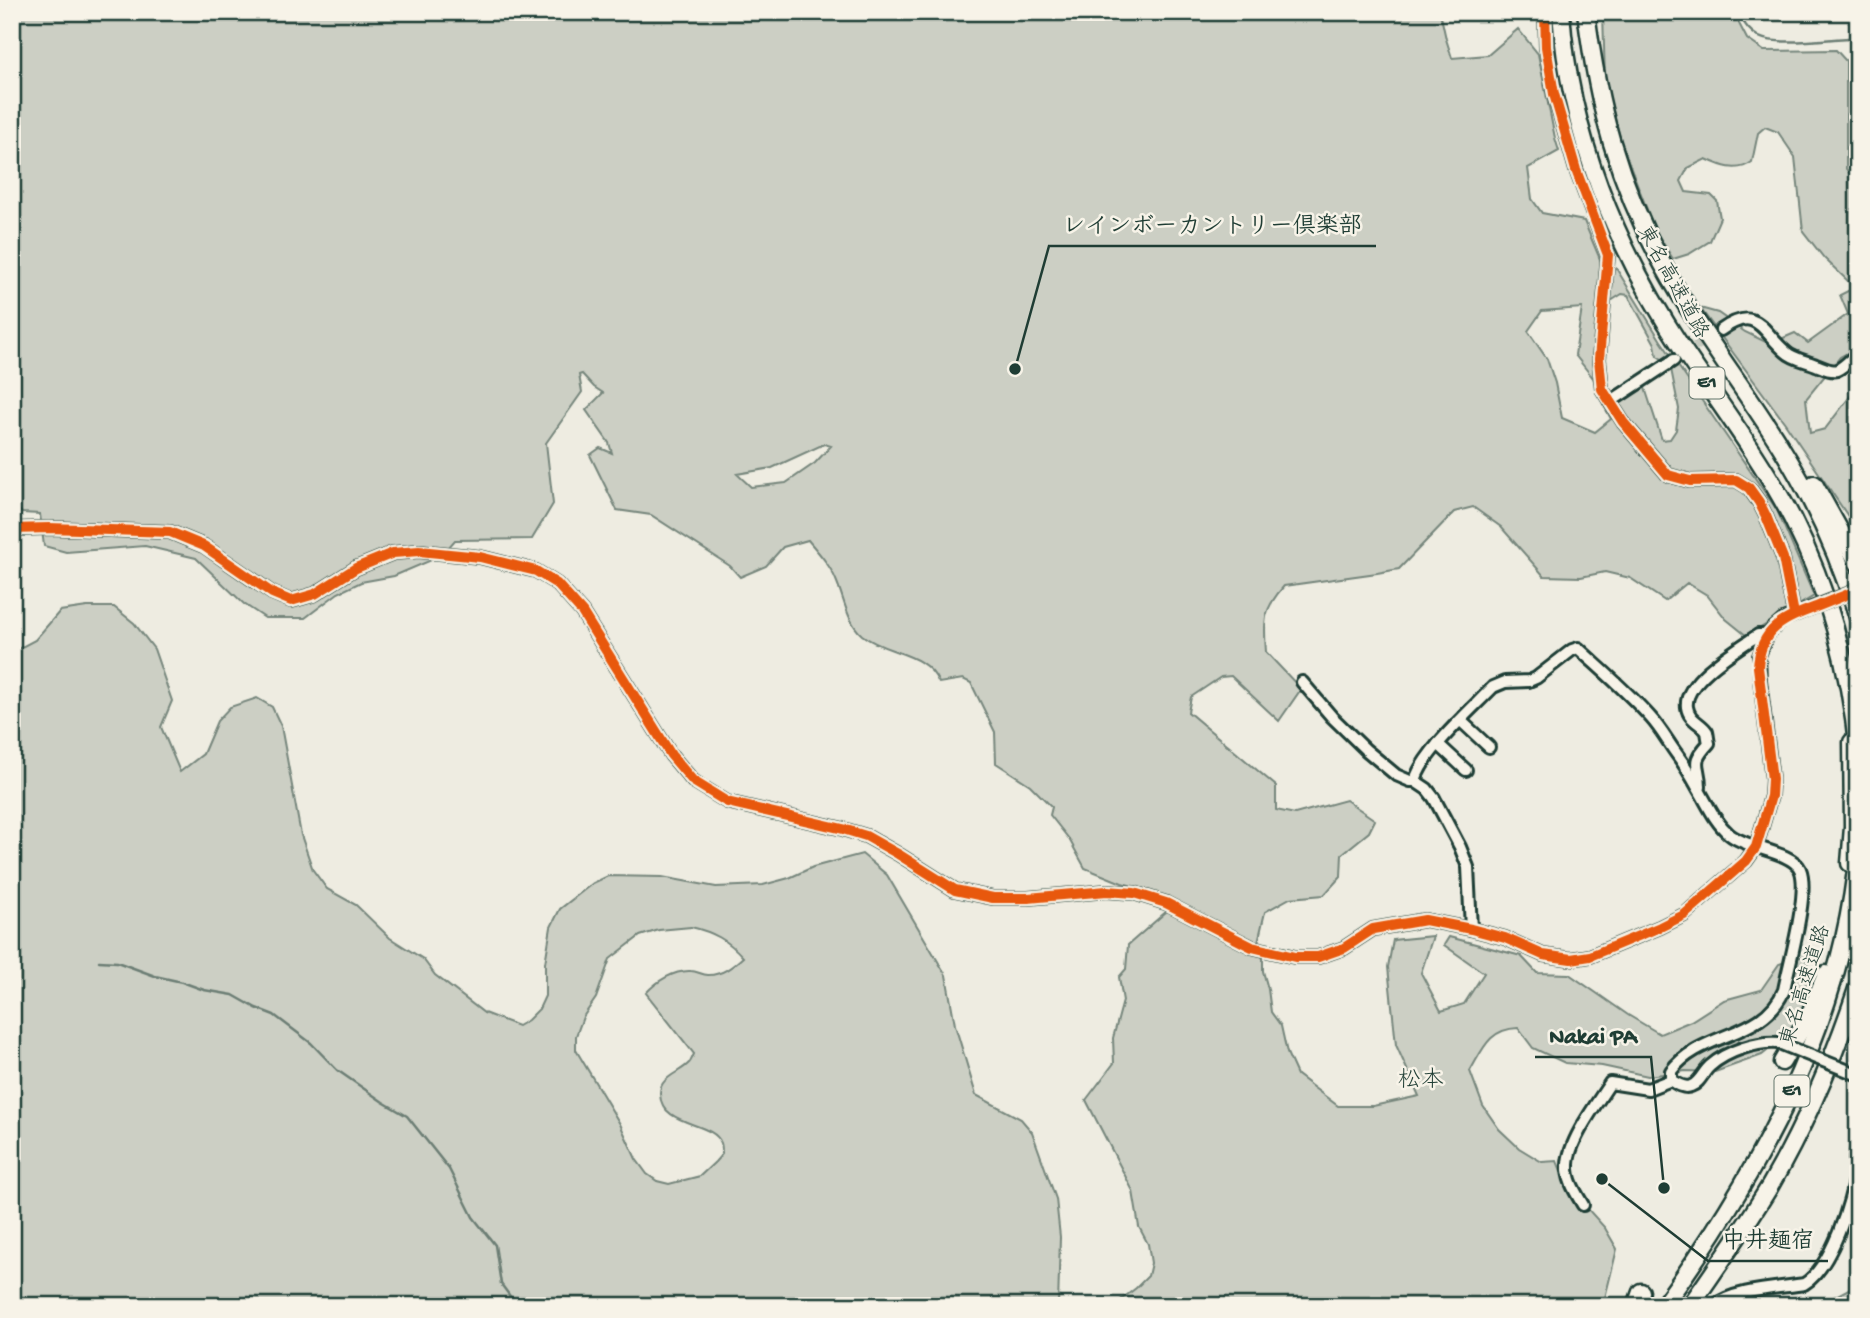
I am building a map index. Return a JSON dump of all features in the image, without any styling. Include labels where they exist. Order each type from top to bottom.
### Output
[{"type":"highway","name":"東名高速道路","points":[[1560,12],[1569,76],[1582,135],[1596,180],[1638,274],[1682,347],[1770,479],[1810,556],[1841,648],[1858,752]]},
{"type":"highway","name":"東名高速道路","points":[[1586,12],[1606,126],[1638,214],[1687,307],[1779,444],[1814,506],[1834,549],[1858,617]]},
{"type":"highway","points":[[1751,402],[1801,463],[1858,563]]},
{"type":"highway","points":[[1782,1062],[1809,1016],[1822,986],[1844,906],[1853,827],[1853,709]]},
{"type":"highway","name":"東名高速道路","points":[[1663,1306],[1738,1193],[1776,1126],[1803,1068],[1832,990],[1842,952],[1853,897],[1858,851]]},
{"type":"highway","name":"E1","points":[[1690,1306],[1755,1210],[1796,1138],[1825,1078],[1858,986]]},
{"type":"highway","points":[[1755,1210],[1802,1139],[1832,1078],[1858,1014]]},
{"type":"street","points":[[1545,12],[1546,47],[1554,94],[1576,170],[1608,254],[1599,359],[1602,389],[1623,422],[1668,475],[1690,481],[1736,481],[1748,488],[1759,502],[1783,558],[1794,614]]},
{"type":"street","points":[[1721,330],[1746,319],[1758,323],[1769,328],[1787,354],[1829,370],[1838,369],[1858,353]]},
{"type":"street","points":[[1610,402],[1674,360]]},
{"type":"street","points":[[12,529],[170,533],[204,546],[272,593],[291,601],[315,594],[356,568],[393,553],[419,551],[480,557],[536,571],[557,584],[582,612],[671,755],[693,781],[727,802],[866,836],[955,890],[993,898],[1028,898],[1107,891],[1134,893],[1166,903],[1252,947],[1295,957],[1318,957],[1343,948],[1373,929],[1425,920],[1505,938],[1543,955],[1571,959],[1590,956],[1684,915],[1746,861],[1756,848],[1772,779],[1758,667],[1767,635],[1794,614],[1858,590]]},
{"type":"street","points":[[1700,790],[1697,755],[1709,743],[1707,732],[1693,720],[1686,705],[1690,693],[1707,670],[1758,635],[1767,635]]},
{"type":"street","points":[[1415,781],[1438,744],[1493,687],[1505,682],[1536,678],[1578,648],[1652,719],[1679,757],[1710,810],[1730,834],[1745,844],[1783,855],[1797,864],[1802,883],[1800,919],[1784,990],[1779,1001],[1772,1011],[1756,1022],[1684,1057],[1671,1071],[1671,1080]]},
{"type":"street","points":[[1302,682],[1332,717],[1366,750],[1396,775],[1415,781],[1434,797],[1468,867],[1471,929]]},
{"type":"street","points":[[1461,720],[1489,747]]},
{"type":"street","points":[[1438,744],[1466,770]]},
{"type":"street","points":[[1671,1080],[1688,1088],[1696,1085],[1709,1066],[1728,1054],[1768,1042],[1779,1043],[1857,1074]]},
{"type":"street","points":[[1583,1205],[1569,1179],[1567,1163],[1579,1131],[1610,1083],[1648,1089],[1671,1080]]},
{"type":"street","points":[[1714,1306],[1737,1294],[1804,1284],[1813,1279],[1834,1245],[1850,1195],[1855,1173],[1854,1155],[1858,1145]]},
{"type":"shaded area","points":[[12,12],[1440,12],[1452,58],[1488,55],[1518,29],[1538,54],[1559,151],[1528,168],[1532,199],[1542,213],[1584,221],[1602,264],[1616,268],[1661,341],[1777,510],[1814,596],[1747,636],[1726,619],[1707,595],[1687,583],[1665,601],[1630,578],[1605,572],[1581,577],[1544,576],[1501,527],[1473,507],[1454,512],[1399,569],[1284,586],[1272,602],[1266,617],[1266,652],[1301,689],[1279,721],[1231,676],[1221,677],[1191,697],[1188,712],[1276,786],[1276,810],[1295,814],[1346,800],[1375,820],[1369,832],[1342,854],[1341,876],[1324,895],[1290,898],[1265,912],[1258,942],[1143,889],[1085,868],[1069,839],[1050,815],[1052,807],[1030,785],[996,763],[995,732],[971,683],[963,679],[939,683],[925,665],[862,635],[849,617],[831,569],[808,540],[783,547],[766,566],[740,577],[730,566],[651,515],[617,510],[590,455],[600,448],[612,453],[609,443],[586,410],[603,393],[582,374],[579,375],[582,392],[546,443],[553,504],[532,539],[455,540],[441,556],[394,576],[361,582],[338,593],[305,618],[265,618],[244,604],[196,558],[145,546],[66,552],[44,546],[40,514],[22,513],[12,504]],"holes":[[[1622,294],[1628,295],[1655,344],[1657,356],[1667,362],[1671,369],[1679,409],[1676,430],[1670,439],[1662,440],[1645,388],[1627,386],[1611,394],[1605,389],[1595,351],[1603,306]],[[1582,308],[1575,355],[1593,378],[1611,419],[1595,432],[1562,418],[1547,359],[1528,331],[1542,311]],[[824,444],[831,446],[815,463],[786,483],[751,487],[737,474],[772,468]]]},
{"type":"shaded area","points":[[1603,12],[1733,12],[1747,39],[1764,51],[1836,50],[1846,61],[1846,169],[1858,183],[1858,347],[1840,357],[1806,399],[1810,433],[1825,429],[1858,386],[1858,531],[1785,423],[1700,308],[1718,313],[1745,332],[1772,345],[1795,333],[1808,343],[1848,314],[1840,295],[1852,289],[1850,283],[1824,258],[1803,231],[1795,157],[1778,132],[1765,127],[1758,133],[1752,162],[1735,168],[1706,159],[1688,168],[1681,181],[1686,192],[1711,195],[1717,201],[1720,218],[1710,241],[1689,254],[1673,259],[1655,230],[1621,142],[1605,80]]},
{"type":"shaded area","points":[[114,607],[134,623],[154,649],[172,701],[161,727],[180,772],[203,754],[217,721],[230,707],[257,698],[272,707],[281,726],[301,835],[313,870],[327,889],[356,905],[390,938],[423,959],[435,975],[484,1013],[518,1026],[539,1009],[545,996],[545,963],[551,927],[560,909],[593,883],[608,876],[662,877],[716,887],[763,885],[789,878],[813,867],[862,854],[887,875],[946,975],[955,1025],[976,1095],[1021,1119],[1032,1132],[1056,1199],[1060,1237],[1058,1306],[12,1306],[12,652],[35,640],[60,611]],"holes":[[[691,927],[726,941],[743,957],[723,972],[713,975],[691,971],[672,974],[646,993],[694,1054],[690,1063],[663,1083],[660,1094],[663,1105],[678,1118],[716,1136],[721,1143],[722,1154],[700,1176],[669,1184],[657,1181],[647,1174],[636,1159],[620,1124],[576,1050],[576,1036],[583,1017],[596,998],[610,959],[640,936],[659,930]]]},
{"type":"shaded area","points":[[1167,911],[1263,957],[1271,1012],[1281,1026],[1287,1053],[1297,1075],[1338,1106],[1373,1106],[1419,1096],[1396,1045],[1388,967],[1393,940],[1433,936],[1421,973],[1441,1011],[1464,1004],[1484,973],[1444,945],[1449,937],[1521,956],[1537,973],[1569,974],[1660,1034],[1691,1021],[1724,1000],[1761,990],[1779,964],[1806,955],[1809,971],[1803,1006],[1794,1029],[1762,1055],[1715,1072],[1685,1071],[1648,1076],[1602,1066],[1565,1063],[1533,1048],[1518,1028],[1493,1036],[1483,1048],[1470,1071],[1483,1106],[1499,1129],[1519,1148],[1542,1162],[1557,1161],[1567,1186],[1605,1228],[1617,1249],[1603,1306],[1113,1306],[1148,1276],[1151,1263],[1148,1244],[1139,1227],[1133,1191],[1086,1100],[1114,1063],[1113,1038],[1123,1001],[1119,977],[1126,969],[1128,945]]},
{"type":"shaded area","points":[[1858,1284],[1858,1306],[1830,1306],[1832,1298]]},
{"type":"waterway","points":[[1737,12],[1752,32],[1767,40],[1789,42],[1858,39]]},
{"type":"waterway","points":[[99,961],[117,962],[204,990],[233,995],[274,1015],[311,1043],[337,1070],[407,1116],[449,1169],[473,1217],[495,1245],[501,1284],[512,1299],[534,1306]]},
{"type":"tunnel","points":[[1682,355],[1721,330]]},
{"type":"cycle path","points":[[1545,12],[1546,47],[1554,94],[1576,170],[1608,255],[1599,359],[1602,389],[1623,422],[1668,475],[1690,481],[1736,480],[1749,488],[1766,516],[1783,558],[1794,614]]},
{"type":"cycle path","points":[[12,529],[170,532],[204,546],[272,593],[291,601],[315,594],[356,568],[393,553],[419,551],[480,557],[536,571],[557,584],[582,612],[671,755],[693,781],[727,802],[866,836],[955,890],[993,898],[1028,898],[1107,891],[1134,893],[1166,903],[1252,947],[1295,957],[1318,957],[1344,948],[1373,929],[1425,920],[1505,938],[1543,955],[1571,959],[1590,956],[1684,915],[1746,861],[1756,847],[1771,796],[1772,779],[1758,667],[1763,643],[1784,621],[1858,590]]},
{"type":"place","name":"レインボーカントリー倶楽部","points":[[1015,369]]},
{"type":"place","name":"中井麺宿","points":[[1602,1179]]},
{"type":"place","name":"Nakai PA","points":[[1664,1188]]},
{"type":"district","name":"松本","points":[[1421,1081]]}]
